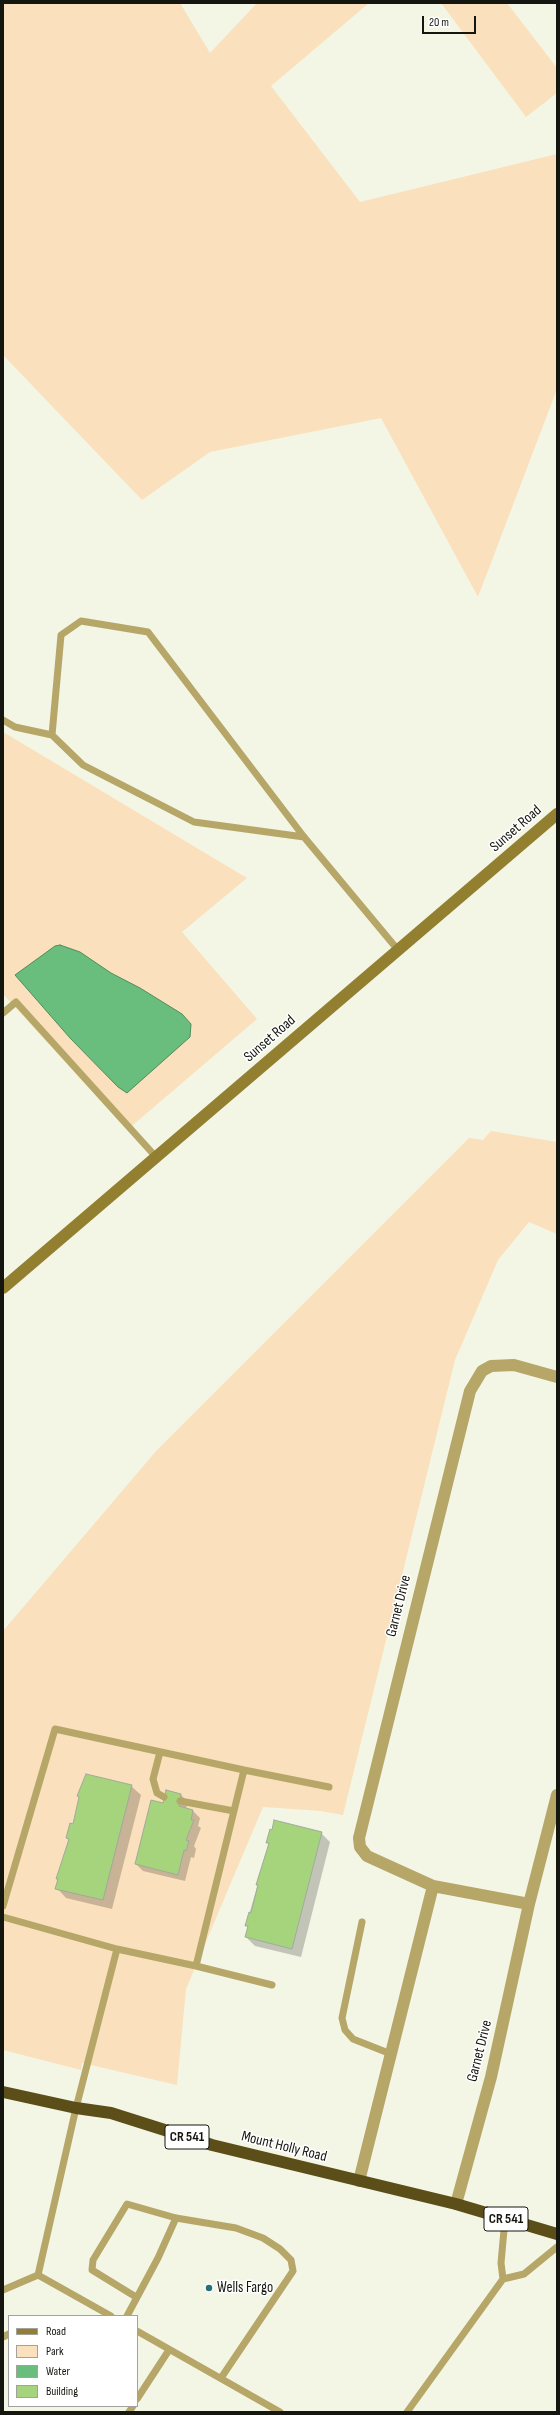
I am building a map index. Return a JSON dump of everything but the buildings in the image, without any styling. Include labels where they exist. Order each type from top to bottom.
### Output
[{"type":"highway","name":"Mount Holly Road","points":[[3,2092],[76,2108],[111,2113],[212,2145],[456,2204],[557,2234]]},
{"type":"street","name":"Sunset Road","points":[[3,1288],[557,814]]},
{"type":"street","name":"Garnet Drive","points":[[529,1904],[433,1886],[367,1856],[360,1847],[360,1827],[470,1391],[482,1371],[491,1366],[514,1366],[557,1377]]},
{"type":"street","name":"Garnet Drive","points":[[456,2204],[491,2077],[529,1904],[557,1795]]},
{"type":"street","points":[[359,2181],[433,1886]]},
{"type":"lane","points":[[52,735],[61,635],[81,621],[148,632],[304,837],[398,950]]},
{"type":"lane","points":[[3,720],[15,727],[52,735],[83,765],[194,822],[304,837]]},
{"type":"lane","points":[[3,1013],[16,1002],[156,1157]]},
{"type":"lane","points":[[3,1906],[55,1729],[329,1787]]},
{"type":"lane","points":[[160,1752],[153,1778],[157,1792],[164,1797]]},
{"type":"lane","points":[[196,1966],[244,1770]]},
{"type":"lane","points":[[180,1801],[234,1811]]},
{"type":"lane","points":[[3,1917],[117,1949],[196,1966],[272,1985]]},
{"type":"lane","points":[[362,1922],[342,2018],[345,2030],[353,2039],[391,2054]]},
{"type":"lane","points":[[38,2275],[76,2108],[117,1949]]},
{"type":"lane","points":[[136,2297],[92,2270],[93,2260],[127,2204],[176,2218],[236,2228],[262,2238],[280,2249],[291,2260],[293,2271],[221,2378]]},
{"type":"lane","points":[[127,2315],[158,2258],[176,2218]]},
{"type":"lane","points":[[503,2279],[501,2263],[505,2219]]},
{"type":"lane","points":[[407,2412],[503,2279],[524,2274],[557,2247]]},
{"type":"lane","points":[[3,2290],[38,2275]]},
{"type":"lane","points":[[38,2275],[108,2315]]},
{"type":"lane","points":[[138,2332],[280,2412]]},
{"type":"lane","points":[[138,2397],[169,2350]]},
{"type":"green space","points":[[3,3],[180,3],[210,53],[257,3],[369,3],[271,86],[360,202],[557,154],[557,389],[478,597],[381,418],[210,452],[142,500],[3,355]]},
{"type":"green space","points":[[441,3],[507,3],[557,68],[557,93],[526,117]]},
{"type":"green space","points":[[3,732],[247,878],[182,932],[257,1019],[127,1130],[3,994]]},
{"type":"green space","points":[[491,1131],[557,1142],[557,1234],[529,1222],[498,1260],[455,1360],[343,1815],[321,1811],[263,1807],[186,1989],[177,2085],[82,2063],[81,2070],[3,2050],[3,1631],[157,1450],[469,1138],[483,1140]]},
{"type":"water","points":[[60,945],[80,952],[111,973],[140,988],[182,1014],[191,1024],[190,1037],[127,1093],[118,1087],[70,1038],[15,975],[55,946]]},
{"type":"place","name":"Wells Fargo","points":[[209,2288]]}]
